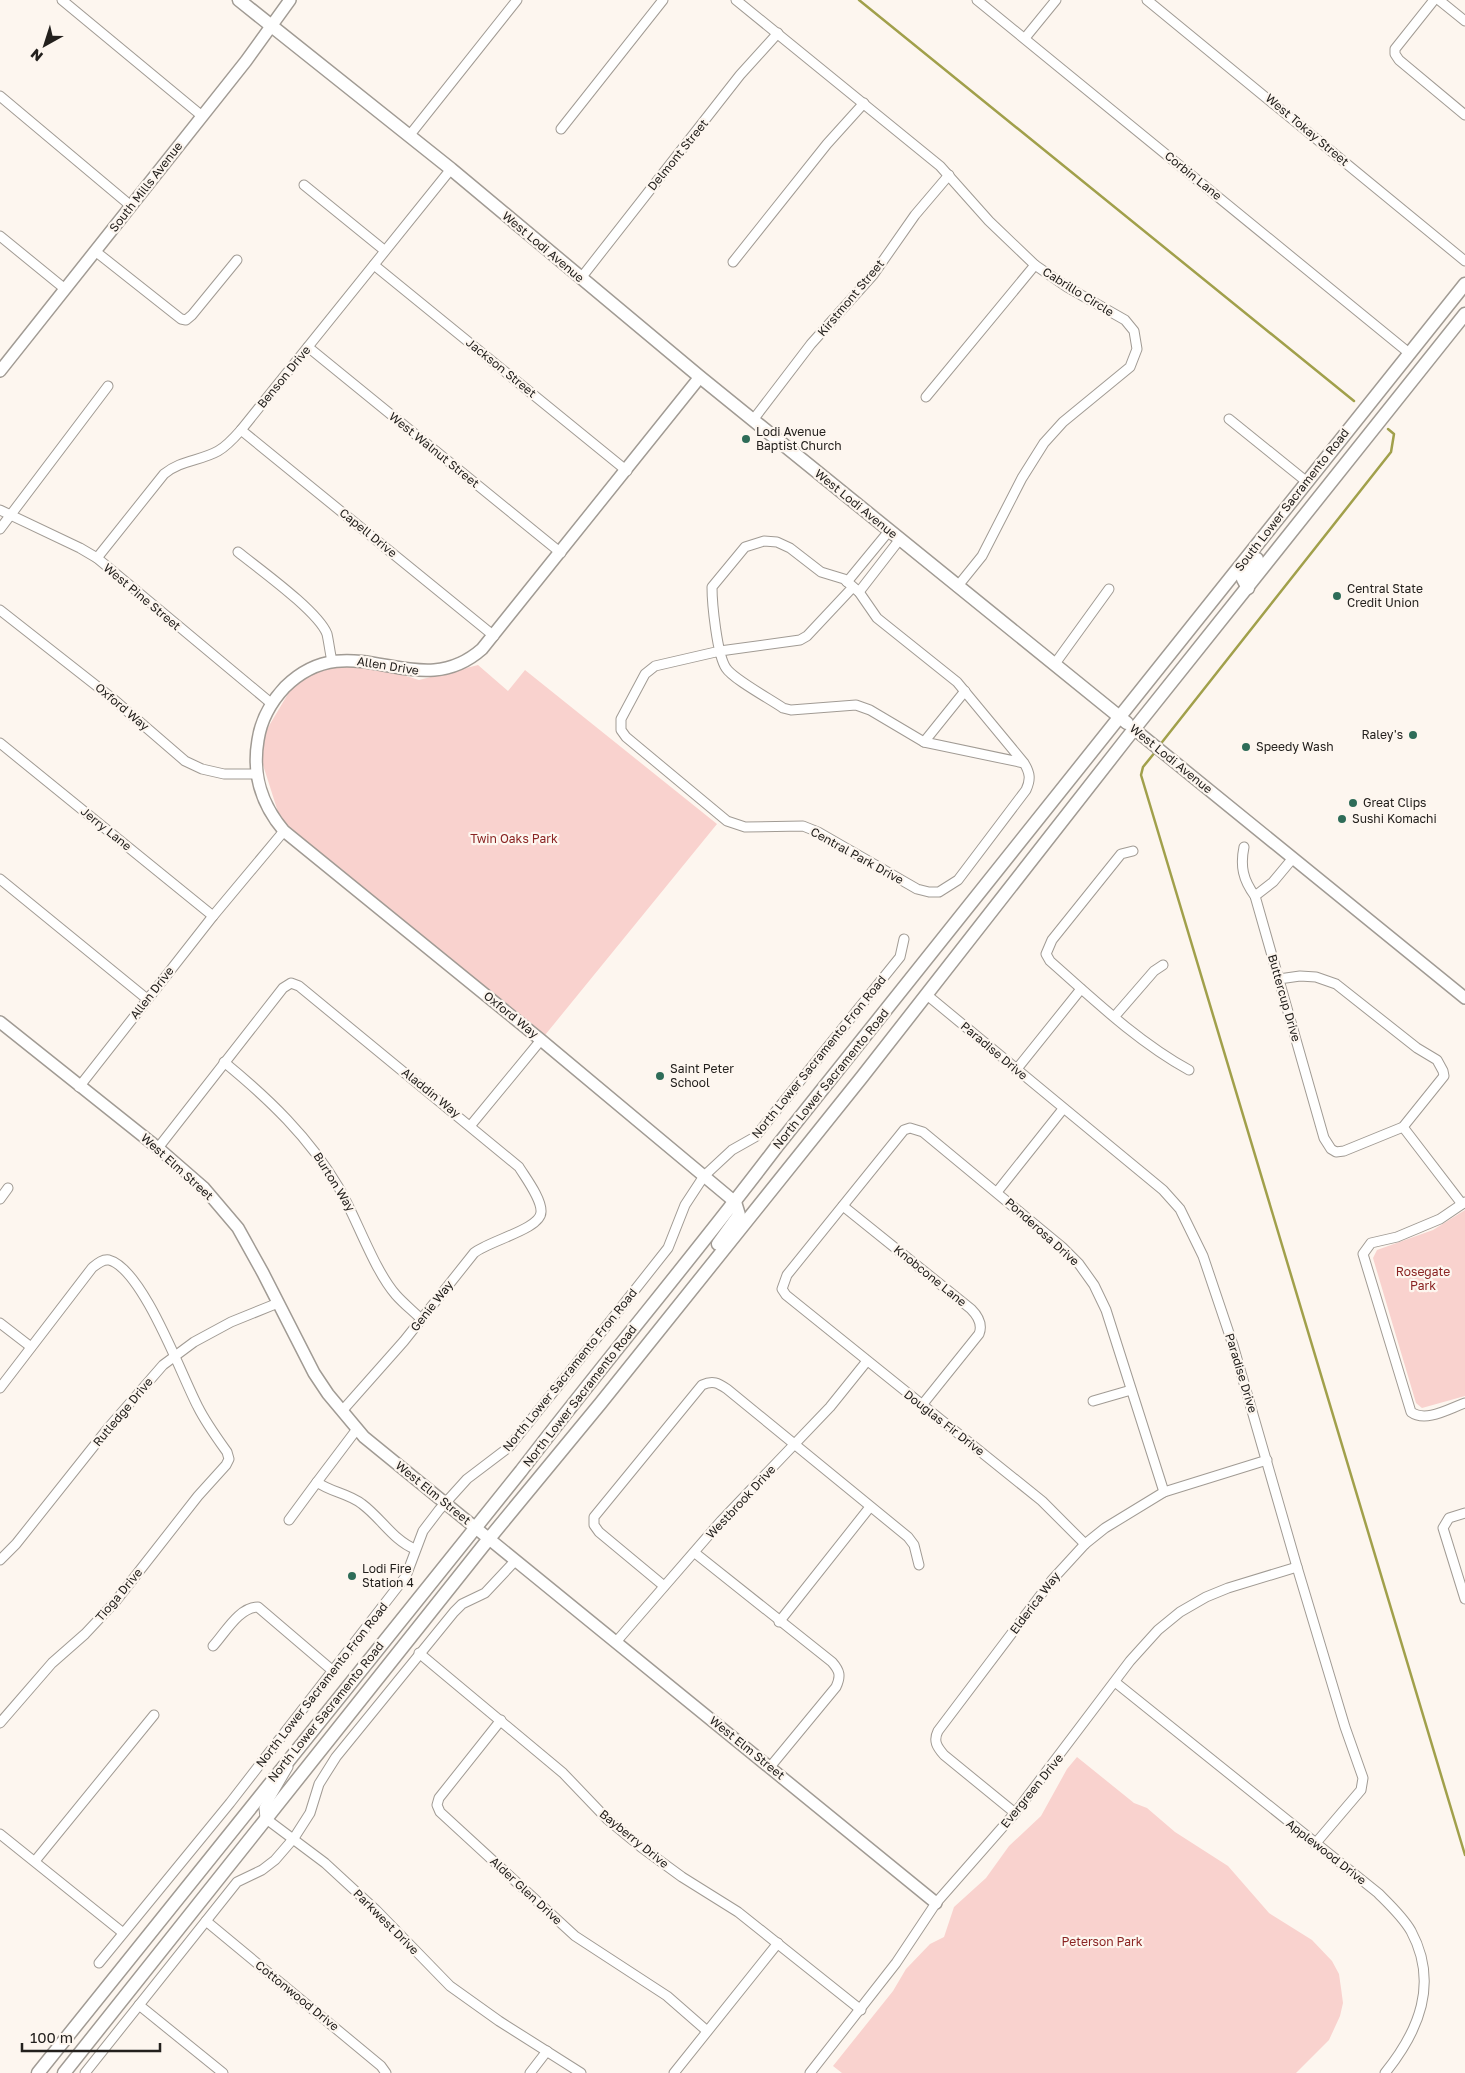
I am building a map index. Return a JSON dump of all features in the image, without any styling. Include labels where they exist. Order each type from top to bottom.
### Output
[{"type":"main road","name":"West Lodi Avenue","points":[[239,0],[451,169],[700,377],[1134,729]]},
{"type":"main road","name":"South Lower Sacramento Road","points":[[1120,718],[1465,284]]},
{"type":"main road","name":"South Lower Sacramento Road","points":[[1134,729],[1465,314]]},
{"type":"main road","points":[[1248,588],[1244,584],[1245,575],[1289,517],[1291,502]]},
{"type":"main road","name":"North Lower Sacramento Road","points":[[38,2073],[1120,718]]},
{"type":"main road","name":"North Lower Sacramento Road","points":[[64,2073],[265,1818],[694,1287],[927,994],[1134,729]]},
{"type":"main road","points":[[927,994],[921,980],[933,953]]},
{"type":"main road","points":[[694,1287],[701,1267],[739,1215],[735,1202]]},
{"type":"street","points":[[62,0],[202,116]]},
{"type":"street","name":"South Mills Avenue","points":[[0,371],[246,61],[290,0]]},
{"type":"street","points":[[409,136],[517,0]]},
{"type":"street","points":[[560,129],[663,0]]},
{"type":"street","name":"Cabrillo Circle","points":[[736,0],[949,175],[989,221],[1035,264],[1067,287],[1131,326],[1136,336],[1135,355],[1125,371],[1063,422],[1044,443],[1022,478],[982,556],[957,587]]},
{"type":"street","name":"Corbin Lane","points":[[977,0],[1409,353]]},
{"type":"street","points":[[1025,38],[1056,0]]},
{"type":"street","name":"West Tokay Street","points":[[1148,0],[1465,261]]},
{"type":"street","points":[[1434,0],[1395,49],[1395,54],[1399,60],[1465,115]]},
{"type":"street","points":[[1439,0],[1465,21]]},
{"type":"street","name":"Delmont Street","points":[[581,278],[740,75],[778,33]]},
{"type":"street","points":[[0,96],[131,206]]},
{"type":"street","points":[[733,262],[827,144],[864,104]]},
{"type":"street","name":"Benson Drive","points":[[97,558],[164,474],[174,466],[216,452],[226,446],[242,430],[384,250],[451,169]]},
{"type":"street","name":"Kirstmont Street","points":[[753,420],[812,344],[873,275],[915,215],[949,175]]},
{"type":"street","points":[[304,185],[384,250]]},
{"type":"street","points":[[0,236],[65,289]]},
{"type":"street","points":[[95,251],[181,319],[186,320],[237,260]]},
{"type":"street","points":[[926,397],[1035,264]]},
{"type":"street","name":"Jackson Street","points":[[374,265],[627,471]]},
{"type":"street","name":"West Walnut Street","points":[[308,347],[561,553]]},
{"type":"street","name":"Allen Drive","points":[[79,1087],[213,916],[284,831],[269,810],[255,774],[255,754],[260,729],[272,704],[292,681],[311,669],[332,661],[375,662],[409,671],[433,672],[456,666],[474,656],[494,636],[700,377]]},
{"type":"street","points":[[0,529],[108,386]]},
{"type":"street","points":[[1229,419],[1307,482]]},
{"type":"street","name":"Capell Drive","points":[[242,430],[494,636]]},
{"type":"street","name":"West Pine Street","points":[[0,510],[97,558],[272,704]]},
{"type":"street","name":"Central Park Drive","points":[[853,587],[889,530]]},
{"type":"street","name":"Central Park Drive","points":[[853,587],[877,618],[965,691],[1024,763],[1029,772],[1030,782],[1026,790],[958,880],[939,892],[917,889],[818,832],[803,826],[745,827],[728,821],[626,738],[621,724],[621,718],[634,691],[645,674],[655,666],[720,651],[800,640],[807,636],[853,587],[900,539]]},
{"type":"street","points":[[853,587],[844,579],[820,572],[790,548],[777,542],[764,541],[744,548],[712,587],[720,651],[726,668],[783,708],[791,710],[856,705],[870,710],[924,742],[1024,763]]},
{"type":"street","points":[[238,552],[294,598],[321,625],[326,634],[332,661]]},
{"type":"street","points":[[1054,665],[1109,589]]},
{"type":"street","name":"Oxford Way","points":[[0,610],[112,698],[185,761],[202,769],[224,774],[255,774]]},
{"type":"street","points":[[924,742],[965,691]]},
{"type":"street","name":"West Lodi Avenue","points":[[1134,729],[1406,948],[1465,998]]},
{"type":"street","name":"Jerry Lane","points":[[0,743],[213,916]]},
{"type":"street","name":"Oxford Way","points":[[284,831],[541,1040],[735,1202]]},
{"type":"street","name":"Buttercup Drive","points":[[1244,847],[1242,869],[1247,886],[1254,896],[1324,1138],[1331,1149],[1336,1152],[1344,1151],[1403,1127]]},
{"type":"street","points":[[1133,851],[1124,851],[1121,854],[1057,933],[1046,950],[1046,954],[1050,961],[1115,1016],[1171,1060],[1189,1070]]},
{"type":"street","points":[[1254,896],[1272,882],[1293,858]]},
{"type":"street","points":[[0,879],[147,999]]},
{"type":"street","name":"North Lower Sacramento Fron Road","points":[[99,1963],[122,1932],[230,1803],[406,1576],[423,1531],[445,1502],[467,1479],[509,1447],[668,1248],[685,1205],[704,1176],[732,1150],[755,1137],[900,957],[904,940]]},
{"type":"street","points":[[1115,1016],[1154,971],[1163,965]]},
{"type":"street","points":[[1279,979],[1300,976],[1316,977],[1336,984],[1417,1048],[1437,1060],[1444,1071],[1440,1082],[1403,1127],[1464,1203],[1440,1219],[1397,1238],[1371,1243],[1366,1248],[1363,1260],[1371,1276],[1409,1407],[1416,1416],[1428,1417],[1465,1403]]},
{"type":"street","name":"Aladdin Way","points":[[224,1062],[283,988],[286,985],[294,984],[299,986],[519,1167],[534,1191],[541,1210],[538,1221]]},
{"type":"street","points":[[1016,1070],[1081,988]]},
{"type":"street","name":"Paradise Drive","points":[[927,994],[1162,1190],[1185,1217],[1209,1274],[1267,1460],[1345,1727],[1363,1778],[1361,1790],[1315,1844]]},
{"type":"street","name":"West Elm Street","points":[[0,1022],[79,1087],[158,1148],[204,1188],[238,1228],[314,1374],[357,1429],[488,1540],[936,1903]]},
{"type":"street","points":[[471,1126],[541,1040]]},
{"type":"street","points":[[158,1148],[224,1062]]},
{"type":"street","name":"Burton Way","points":[[224,1062],[276,1107],[312,1147],[351,1209],[384,1278],[396,1295],[421,1319]]},
{"type":"street","points":[[997,1192],[1063,1109]]},
{"type":"street","name":"Ponderosa Drive","points":[[844,1206],[907,1129],[916,1128],[997,1192],[1062,1247],[1079,1264],[1094,1285],[1106,1310],[1164,1492]]},
{"type":"street","points":[[0,1199],[8,1188]]},
{"type":"street","name":"Douglas Fir Drive","points":[[844,1206],[782,1283],[782,1289],[786,1295],[1042,1501],[1086,1544]]},
{"type":"street","name":"Knobcone Lane","points":[[844,1206],[971,1309],[979,1318],[981,1330],[979,1334],[922,1405]]},
{"type":"street","name":"Genie Way","points":[[342,1411],[373,1379],[479,1249],[530,1227],[538,1221]]},
{"type":"street","points":[[0,1388],[92,1268],[106,1260],[115,1264],[142,1294],[174,1355]]},
{"type":"street","name":"Rutledge Drive","points":[[0,1560],[16,1544],[148,1381],[174,1355],[231,1322],[278,1303]]},
{"type":"street","points":[[0,1323],[31,1348]]},
{"type":"street","name":"Tioga Drive","points":[[0,1723],[52,1662],[85,1634],[115,1602],[229,1459],[227,1452],[198,1407],[174,1355]]},
{"type":"street","name":"Westbrook Drive","points":[[616,1642],[721,1521],[794,1445],[867,1361]]},
{"type":"street","points":[[664,1586],[606,1537],[594,1525],[594,1518],[702,1385],[709,1382],[716,1382],[727,1389],[870,1506],[914,1545],[919,1565]]},
{"type":"street","points":[[1093,1401],[1131,1390]]},
{"type":"street","points":[[289,1520],[357,1429]]},
{"type":"street","name":"Elderica Way","points":[[1015,1813],[944,1755],[937,1747],[936,1735],[1052,1580],[1086,1544],[1105,1528],[1164,1492],[1267,1460]]},
{"type":"street","points":[[318,1482],[325,1488],[341,1491],[362,1504],[400,1541],[416,1549]]},
{"type":"street","points":[[779,1622],[870,1506]]},
{"type":"street","points":[[1465,1513],[1445,1522],[1443,1528],[1465,1599]]},
{"type":"street","points":[[695,1553],[779,1622],[832,1662],[839,1670],[840,1678],[836,1687],[770,1767]]},
{"type":"street","points":[[85,2073],[237,1882],[262,1870],[275,1860],[294,1838],[310,1813],[319,1784],[326,1771],[419,1653],[462,1604],[485,1593],[515,1560]]},
{"type":"street","name":"Evergreen Drive","points":[[810,2073],[896,1963],[936,1903],[1015,1813],[1130,1661],[1158,1630],[1192,1604],[1228,1588],[1297,1567]]},
{"type":"street","points":[[213,1646],[242,1612],[251,1607],[258,1607],[333,1671]]},
{"type":"street","name":"Bayberry Drive","points":[[419,1653],[563,1773],[607,1819],[641,1847],[682,1878],[738,1912],[861,2010]]},
{"type":"street","name":"Applewood Drive","points":[[1115,1682],[1378,1893],[1410,1931],[1422,1957],[1424,1995],[1419,2020],[1408,2042],[1385,2073]]},
{"type":"street","points":[[35,1861],[154,1715]]},
{"type":"street","name":"Alder Glen Drive","points":[[501,1720],[439,1798],[440,1812],[574,1936],[668,1996],[708,2031]]},
{"type":"street","points":[[265,1818],[264,1808],[278,1787],[303,1740]]},
{"type":"street","name":"Parkwest Drive","points":[[265,1818],[294,1838],[376,1910],[450,1986],[499,2021],[581,2073]]},
{"type":"street","points":[[0,1834],[122,1932]]},
{"type":"street","name":"Cottonwood Drive","points":[[206,1921],[381,2066],[386,2073]]},
{"type":"street","points":[[674,2073],[778,1944]]},
{"type":"street","points":[[139,2005],[221,2072]]},
{"type":"street","points":[[530,2073],[547,2051]]},
{"type":"green space","name":"Twin Oaks Park","points":[[355,660],[419,680],[478,665],[508,691],[525,670],[717,824],[541,1040],[284,831],[257,746],[298,677]]},
{"type":"green space","name":"Rosegate Park","points":[[1465,1210],[1465,1396],[1422,1408],[1416,1403],[1373,1258],[1377,1250],[1433,1230]]},
{"type":"green space","name":"Peterson Park","points":[[1077,1757],[1134,1803],[1147,1808],[1175,1832],[1228,1866],[1269,1913],[1312,1940],[1332,1961],[1339,1974],[1343,2003],[1340,2016],[1329,2040],[1296,2073],[842,2073],[833,2066],[893,1991],[906,1969],[930,1944],[944,1937],[954,1907],[986,1878],[1009,1846],[1041,1816],[1067,1769]]},
{"type":"waterway","points":[[859,0],[1354,401]]},
{"type":"waterway","points":[[1159,746],[1391,452],[1394,434],[1388,429]]},
{"type":"waterway","points":[[1156,751],[1143,767],[1141,775],[1465,1855]]},
{"type":"place","name":"Lodi Avenue Baptist Church","points":[[746,439]]},
{"type":"place","name":"Central State Credit Union","points":[[1337,596]]},
{"type":"place","name":"Raley's","points":[[1413,735]]},
{"type":"place","name":"Speedy Wash","points":[[1246,747]]},
{"type":"place","name":"Great Clips","points":[[1353,803]]},
{"type":"place","name":"Sushi Komachi","points":[[1342,819]]},
{"type":"place","name":"Saint Peter School","points":[[660,1076]]},
{"type":"place","name":"Lodi Fire Station 4","points":[[352,1576]]}]
